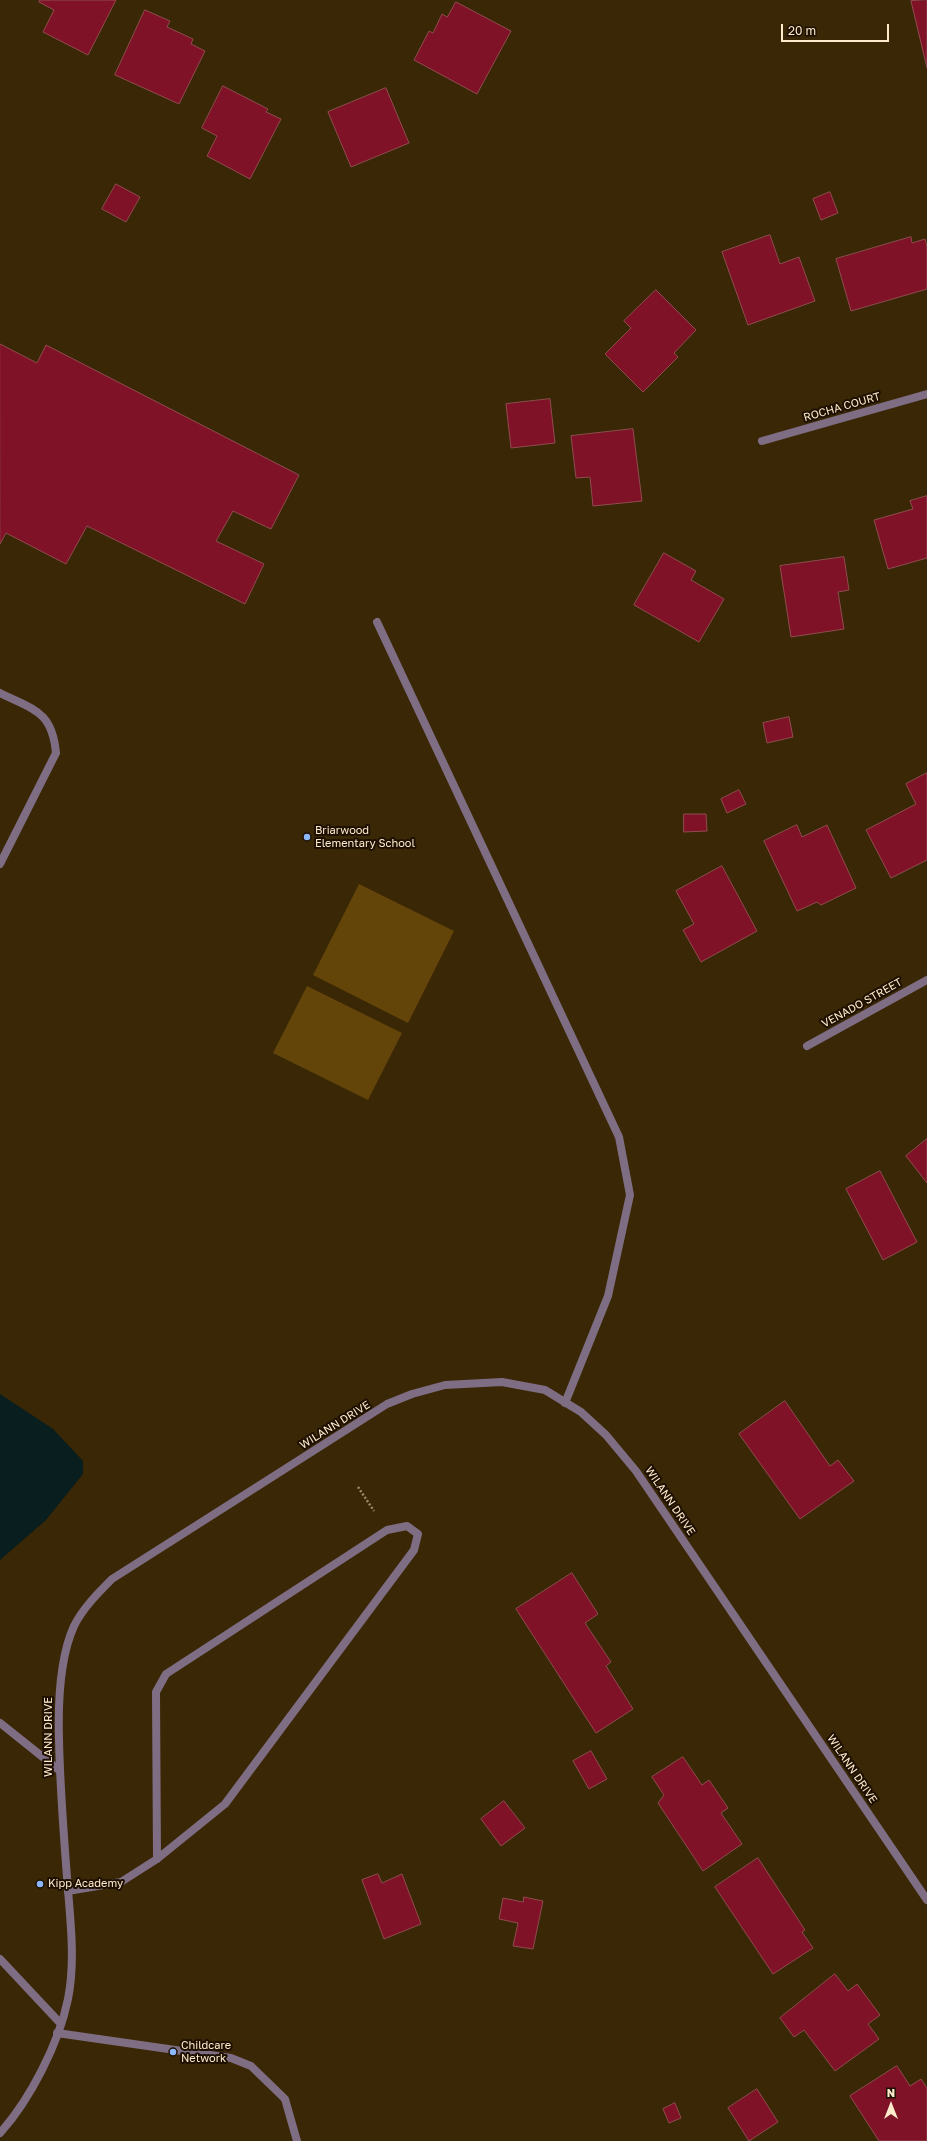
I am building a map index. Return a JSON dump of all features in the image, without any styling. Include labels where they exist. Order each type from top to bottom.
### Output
[{"type":"street","name":"ROCHA COURT","points":[[762,441],[927,394]]},
{"type":"street","points":[[377,622],[618,1137],[630,1195],[608,1296],[565,1403]]},
{"type":"street","points":[[0,693],[42,714],[54,734],[56,754],[0,864]]},
{"type":"street","name":"VENADO STREET","points":[[807,1046],[927,980]]},
{"type":"street","name":"WILANN DRIVE","points":[[0,2133],[8,2124],[30,2091],[47,2059],[61,2024],[68,1998],[71,1962],[60,1770],[58,1705],[64,1660],[74,1626],[94,1597],[112,1579],[387,1404],[412,1394],[445,1385],[502,1382],[545,1390],[581,1412],[606,1435],[636,1471],[927,1900]]},
{"type":"street","points":[[68,1891],[121,1882],[157,1859],[225,1804],[414,1550],[418,1534],[407,1526],[387,1530],[166,1674],[156,1692],[157,1859]]},
{"type":"street","points":[[0,1723],[60,1770]]},
{"type":"street","points":[[0,1959],[61,2024]]},
{"type":"street","points":[[57,2033],[231,2058],[251,2066],[285,2099],[297,2141]]},
{"type":"path","points":[[358,1487],[387,1530]]},
{"type":"shaded area","points":[[359,884],[454,931],[408,1023],[313,975]]},
{"type":"shaded area","points":[[307,986],[402,1033],[368,1100],[273,1053]]},
{"type":"water","points":[[0,1394],[53,1429],[83,1461],[83,1474],[46,1520],[0,1560]]},
{"type":"building","points":[[40,0],[116,0],[88,55],[43,32],[54,10],[39,2]]},
{"type":"building","points":[[927,0],[927,68],[911,1]]},
{"type":"building","points":[[456,2],[511,31],[477,94],[414,60],[429,31],[433,33],[442,14],[447,17]]},
{"type":"building","points":[[145,10],[170,21],[167,27],[193,39],[191,44],[205,51],[179,104],[115,75]]},
{"type":"building","points":[[223,86],[268,109],[266,112],[281,119],[250,179],[207,156],[217,136],[202,128]]},
{"type":"building","points":[[386,88],[409,143],[351,167],[328,112]]},
{"type":"building","points":[[116,184],[140,197],[126,222],[102,209]]},
{"type":"building","points":[[830,192],[838,213],[821,220],[813,199]]},
{"type":"building","points":[[770,235],[780,264],[799,257],[815,301],[748,325],[722,252]]},
{"type":"building","points":[[911,237],[912,243],[925,239],[927,247],[927,289],[851,311],[836,259]]},
{"type":"building","points":[[656,290],[696,330],[674,353],[678,357],[643,392],[605,354],[631,328],[624,321]]},
{"type":"building","points":[[0,344],[37,363],[46,345],[299,475],[271,529],[233,511],[216,541],[264,564],[245,604],[87,526],[66,564],[6,533],[0,544]]},
{"type":"building","points":[[550,399],[555,443],[511,448],[506,404]]},
{"type":"building","points":[[633,429],[642,501],[593,506],[590,477],[576,478],[571,436]]},
{"type":"building","points":[[927,496],[927,558],[888,569],[874,520],[913,509],[910,501]]},
{"type":"building","points":[[664,553],[696,571],[691,580],[724,599],[699,642],[634,605]]},
{"type":"building","points":[[844,557],[849,590],[838,592],[844,629],[791,637],[780,566]]},
{"type":"building","points":[[789,717],[793,737],[767,743],[763,723]]},
{"type":"building","points":[[927,773],[927,860],[891,878],[866,830],[916,804],[906,784]]},
{"type":"building","points":[[739,790],[746,804],[727,813],[721,799]]},
{"type":"building","points":[[684,814],[706,814],[707,831],[684,832]]},
{"type":"building","points":[[797,825],[802,837],[827,825],[856,888],[821,905],[817,902],[797,911],[764,841]]},
{"type":"building","points":[[722,866],[757,931],[701,962],[683,930],[694,924],[676,891]]},
{"type":"building","points":[[927,1139],[927,1183],[906,1156]]},
{"type":"building","points":[[880,1171],[917,1242],[883,1260],[846,1189]]},
{"type":"building","points":[[785,1401],[830,1466],[838,1460],[854,1481],[800,1519],[739,1434]]},
{"type":"building","points":[[572,1573],[598,1614],[585,1623],[611,1662],[606,1666],[633,1709],[596,1733],[516,1609]]},
{"type":"building","points":[[591,1751],[607,1779],[589,1789],[573,1761]]},
{"type":"building","points":[[683,1757],[702,1785],[709,1780],[728,1808],[721,1813],[742,1844],[703,1871],[658,1803],[664,1795],[652,1777]]},
{"type":"building","points":[[504,1801],[525,1828],[501,1846],[481,1819]]},
{"type":"building","points":[[758,1858],[805,1930],[802,1932],[813,1948],[773,1974],[715,1887]]},
{"type":"building","points":[[378,1874],[382,1883],[402,1874],[421,1924],[384,1939],[362,1880]]},
{"type":"building","points":[[524,1897],[543,1901],[533,1949],[513,1946],[518,1923],[499,1919],[503,1898],[523,1902]]},
{"type":"building","points":[[835,1974],[848,1991],[857,1984],[880,2015],[868,2024],[879,2039],[835,2071],[804,2030],[794,2037],[780,2018]]},
{"type":"building","points":[[897,2066],[910,2086],[921,2079],[927,2088],[927,2141],[879,2141],[850,2096]]},
{"type":"building","points":[[757,2089],[778,2122],[749,2141],[728,2108]]},
{"type":"building","points":[[675,2103],[681,2118],[669,2123],[663,2109]]},
{"type":"place","name":"Briarwood Elementary School","points":[[307,837]]},
{"type":"place","name":"Kipp Academy","points":[[40,1884]]},
{"type":"place","name":"Childcare Network","points":[[173,2052]]}]
